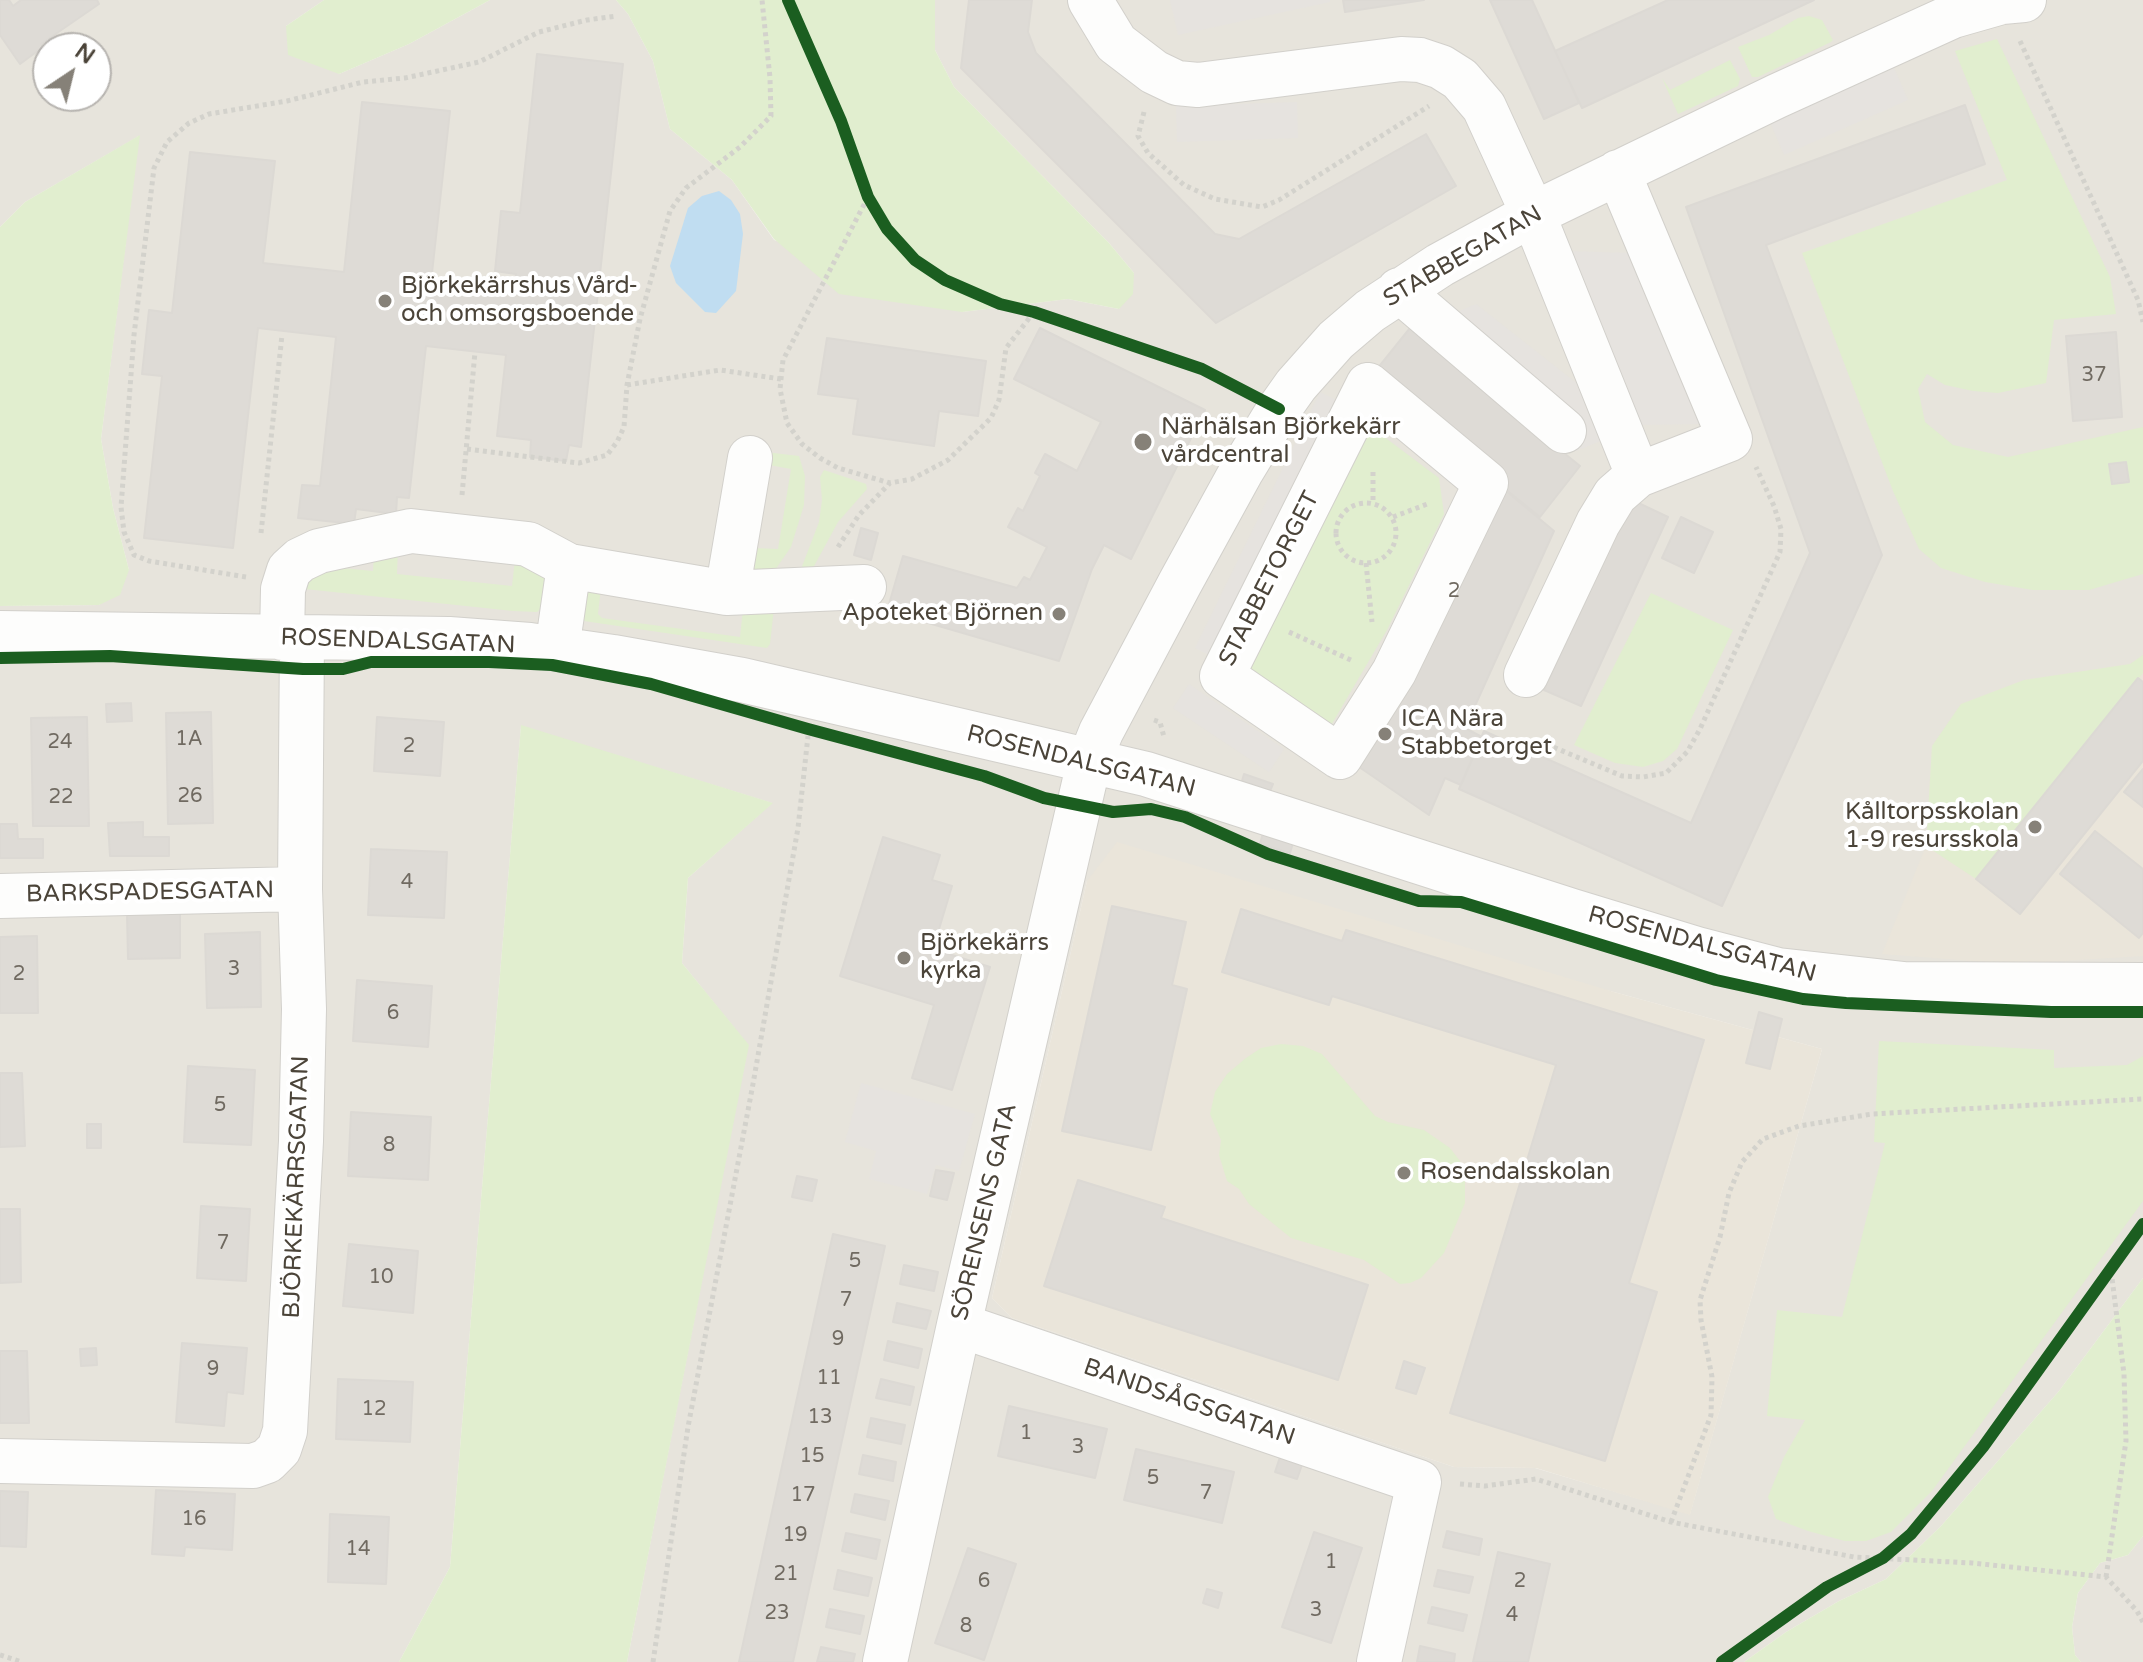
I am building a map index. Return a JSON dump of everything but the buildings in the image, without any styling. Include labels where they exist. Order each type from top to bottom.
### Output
[{"type":"street","name":"STABBEGATAN","points":[[1089,762],[1101,732],[1242,470],[1296,385],[1336,340],[1399,290],[1533,214],[1950,8],[2013,1]]},
{"type":"street","points":[[1106,6],[1116,43],[1154,72],[1177,83],[1198,85],[1401,59],[1420,60],[1441,67],[1460,79],[1484,107],[1533,214],[1638,475]]},
{"type":"street","points":[[1526,675],[1598,523],[1615,495],[1638,475],[1730,439],[1618,172]]},
{"type":"street","points":[[1399,290],[1564,431]]},
{"type":"street","name":"STABBETORGET","points":[[1368,385],[1486,483],[1394,672],[1340,757],[1222,676],[1368,385]]},
{"type":"street","points":[[727,593],[750,458]]},
{"type":"street","points":[[285,583],[289,570],[300,560],[319,551],[411,531],[528,544],[569,566],[727,593],[843,588]]},
{"type":"street","points":[[557,649],[569,566]]},
{"type":"street","name":"BJÖRKEKÄRRSGATAN","points":[[0,1461],[253,1466],[267,1461],[279,1449],[285,1431],[301,1141],[304,1009],[292,638],[285,583]]},
{"type":"street","name":"ROSENDALSGATAN","points":[[0,633],[449,639],[557,649],[742,680],[1146,774],[1586,916],[1778,970],[1904,984],[2143,985]]},
{"type":"street","name":"SÖRENSENS GATA","points":[[885,1662],[1089,762]]},
{"type":"street","name":"BARKSPADESGATAN","points":[[0,896],[300,889]]},
{"type":"street","name":"BANDSÅGSGATAN","points":[[959,1325],[1419,1482]]},
{"type":"street","points":[[1379,1662],[1419,1482]]},
{"type":"path","points":[[467,449],[579,463],[607,455],[617,442],[624,427],[627,385],[656,254],[670,211],[686,188],[740,147],[771,116],[762,0]]},
{"type":"path","points":[[2013,1],[2138,300],[2143,322]]},
{"type":"path","points":[[285,583],[149,561],[134,555],[124,532],[122,493],[142,261],[154,168],[167,142],[189,123],[209,114],[479,62],[539,32],[617,16]]},
{"type":"path","points":[[1154,72],[1138,136],[1148,153],[1184,185],[1215,199],[1262,207],[1279,200],[1438,100],[1460,79]]},
{"type":"path","points":[[868,197],[783,360],[780,389],[787,423],[802,444],[838,468],[890,483],[912,479],[948,460],[991,418],[999,400],[1006,348],[1034,312]]},
{"type":"path","points":[[261,533],[282,335]]},
{"type":"path","points":[[457,536],[475,352]]},
{"type":"path","points":[[627,385],[720,370],[781,379]]},
{"type":"path","points":[[1539,741],[1622,776],[1643,777],[1666,773],[1687,752],[1780,552],[1781,529],[1774,506],[1757,468],[1730,439]]},
{"type":"path","points":[[843,588],[826,571],[859,515],[890,483]]},
{"type":"path","points":[[1373,503],[1393,517],[1397,535],[1394,546],[1387,556],[1374,563],[1351,560],[1337,542],[1336,529],[1341,516],[1357,504],[1373,503]]},
{"type":"path","points":[[653,1662],[688,1427],[751,1100],[798,828],[808,729],[816,697]]},
{"type":"path","points":[[1671,1522],[1711,1415],[1712,1377],[1700,1300],[1720,1237],[1729,1193],[1742,1162],[1763,1139],[1799,1126],[1872,1114],[2143,1099]]},
{"type":"path","points":[[2106,1577],[2126,1441],[2124,1374],[2111,1270]]},
{"type":"path","points":[[1419,1482],[1485,1486],[1536,1479],[1671,1522],[1854,1557],[1972,1563],[2106,1577],[2143,1622]]},
{"type":"path","points":[[0,1655],[22,1662]]},
{"type":"shaded area","points":[[0,0],[324,0],[286,26],[339,74],[409,44],[490,0],[616,0],[628,14],[653,61],[670,129],[732,180],[774,240],[962,312],[1068,299],[1119,309],[1134,273],[1109,243],[954,87],[935,50],[935,0],[2143,0],[2143,1278],[2059,1391],[1941,1526],[1886,1579],[1839,1601],[1786,1632],[1744,1662],[627,1662],[748,1045],[682,963],[688,878],[772,803],[521,726],[450,1567],[399,1662],[0,1662],[0,606],[99,605],[129,570],[113,508],[101,439],[139,136],[25,202],[0,227]],"holes":[[[1087,881],[1614,992],[1822,1049],[1690,1514],[1535,1468],[1454,1467],[1012,1318],[992,1298]]]},
{"type":"shaded area","points":[[1170,0],[1330,0],[1330,2],[1178,35]]},
{"type":"shaded area","points":[[1894,68],[1908,100],[1784,155],[1770,122]]},
{"type":"shaded area","points":[[1297,102],[1298,138],[1177,142],[1176,106]]},
{"type":"shaded area","points":[[1567,251],[1631,253],[1701,424],[1635,425]]},
{"type":"shaded area","points":[[1476,304],[1579,385],[1603,440],[1576,451],[1549,400],[1445,317]]},
{"type":"shaded area","points":[[1320,392],[1348,406],[1223,662],[1195,648]]},
{"type":"shaded area","name":"Kålltorpsskolan 1-9 resursskola","points":[[2143,655],[2143,956],[2013,964],[1882,954],[1926,846],[1932,746],[1961,704],[2024,680],[2130,664]]},
{"type":"shaded area","points":[[1189,684],[1284,749],[1269,772],[1173,708]]},
{"type":"shaded area","name":"Rosendalsskolan","points":[[1117,842],[1614,992],[1822,1049],[1690,1515],[1536,1468],[1454,1467],[1012,1318],[992,1298],[1087,881]]},
{"type":"shaded area","points":[[861,1083],[975,1114],[959,1171],[936,1165],[927,1194],[869,1179],[876,1151],[845,1142]]},
{"type":"shaded area","points":[[2143,1536],[2143,1662],[2081,1662],[2075,1655],[2072,1627],[2078,1593],[2100,1563],[2128,1555]]},
{"type":"green space","points":[[324,0],[490,0],[409,44],[339,74],[288,55],[286,26]]},
{"type":"green space","points":[[616,0],[935,0],[935,50],[954,87],[1109,243],[1134,273],[1133,294],[1119,309],[1068,299],[962,312],[839,294],[774,239],[732,180],[670,129],[653,61],[628,14]]},
{"type":"green space","points":[[1809,16],[1822,20],[1833,40],[1758,77],[1752,77],[1738,47],[1769,35],[1798,18]]},
{"type":"green space","points":[[1997,39],[2110,277],[2116,314],[2054,320],[2046,383],[1998,393],[1945,385],[1927,374],[1918,389],[1925,422],[1953,445],[2008,457],[2143,427],[2143,574],[2089,590],[2033,590],[1985,582],[1941,568],[1919,549],[1893,491],[1802,253],[2007,180],[1955,51]]},
{"type":"green space","points":[[1730,60],[1740,79],[1738,86],[1678,114],[1662,78],[1670,90]]},
{"type":"green space","points":[[140,135],[101,439],[113,508],[129,570],[120,595],[99,605],[0,606],[0,227],[25,202]]},
{"type":"green space","points":[[1355,430],[1383,436],[1439,478],[1444,514],[1387,630],[1323,739],[1229,672]]},
{"type":"green space","points":[[765,452],[799,456],[805,476],[804,505],[791,547],[775,570],[750,572],[754,548],[778,549],[791,469],[769,465]]},
{"type":"green space","points":[[824,470],[866,484],[867,489],[838,522],[813,568],[801,569],[819,522],[822,500],[820,477]]},
{"type":"green space","points":[[398,548],[397,574],[512,586],[515,559],[545,575],[542,608],[537,612],[513,611],[305,589],[312,565],[373,571],[374,552]]},
{"type":"green space","points":[[581,587],[601,588],[598,614],[602,618],[740,637],[743,609],[774,608],[770,644],[767,648],[584,621],[580,619]]},
{"type":"green space","points":[[1651,593],[1733,630],[1677,749],[1663,761],[1643,767],[1615,763],[1574,745]]},
{"type":"green space","points":[[2143,655],[2143,673],[1976,879],[1926,846],[1932,746],[1961,704],[2024,680],[2130,664]]},
{"type":"green space","points":[[521,725],[773,803],[688,878],[682,963],[749,1045],[627,1662],[399,1662],[450,1567]]},
{"type":"green space","points":[[1879,1041],[2054,1050],[2054,1068],[2127,1065],[2143,1056],[2143,1201],[1932,1491],[1891,1532],[1866,1541],[1845,1541],[1776,1519],[1768,1497],[1784,1457],[1805,1420],[1767,1416],[1777,1310],[1842,1317],[1885,1143],[1874,1142]]},
{"type":"green space","points":[[1281,1044],[1303,1046],[1322,1054],[1375,1116],[1424,1130],[1450,1148],[1460,1161],[1465,1173],[1465,1203],[1444,1253],[1421,1278],[1400,1284],[1364,1260],[1291,1238],[1249,1204],[1239,1189],[1227,1181],[1219,1155],[1221,1140],[1210,1114],[1215,1092],[1227,1074],[1246,1058],[1261,1048]]},
{"type":"green space","points":[[2143,1278],[2143,1536],[2128,1555],[2100,1563],[2078,1593],[2072,1627],[2075,1655],[2081,1662],[1744,1662],[1786,1632],[1839,1601],[1886,1579],[1941,1526],[2059,1391]]},
{"type":"water","points":[[719,191],[731,200],[740,214],[743,234],[736,291],[716,313],[705,312],[676,283],[670,266],[688,208],[702,196]]},
{"type":"cycle path","points":[[788,0],[841,121],[868,197],[887,229],[915,260],[945,280],[1000,304],[1034,312],[1202,369],[1279,409]]},
{"type":"cycle path","points":[[0,658],[110,656],[303,669],[343,669],[371,662],[552,665],[651,684],[984,776],[1044,798],[1113,812],[1151,809],[1185,817],[1268,854],[1419,901],[1461,902],[1716,980],[1803,999],[2051,1012],[2143,1012]]},
{"type":"cycle path","points":[[1722,1662],[1827,1587],[1883,1558],[1911,1534],[1983,1447],[2143,1224]]},
{"type":"place","name":"Björkekärrshus Vård- och omsorgsboende","points":[[385,301]]},
{"type":"place","name":"Närhälsan Björkekärr vårdcentral","points":[[1143,442]]},
{"type":"place","name":"Apoteket Björnen","points":[[1059,614]]},
{"type":"place","name":"ICA Nära Stabbetorget","points":[[1385,734]]},
{"type":"place","name":"Kålltorpsskolan 1-9 resursskola","points":[[2035,827]]},
{"type":"place","name":"Björkekärrs kyrka","points":[[904,958]]},
{"type":"place","name":"Rosendalsskolan","points":[[1404,1173]]}]
